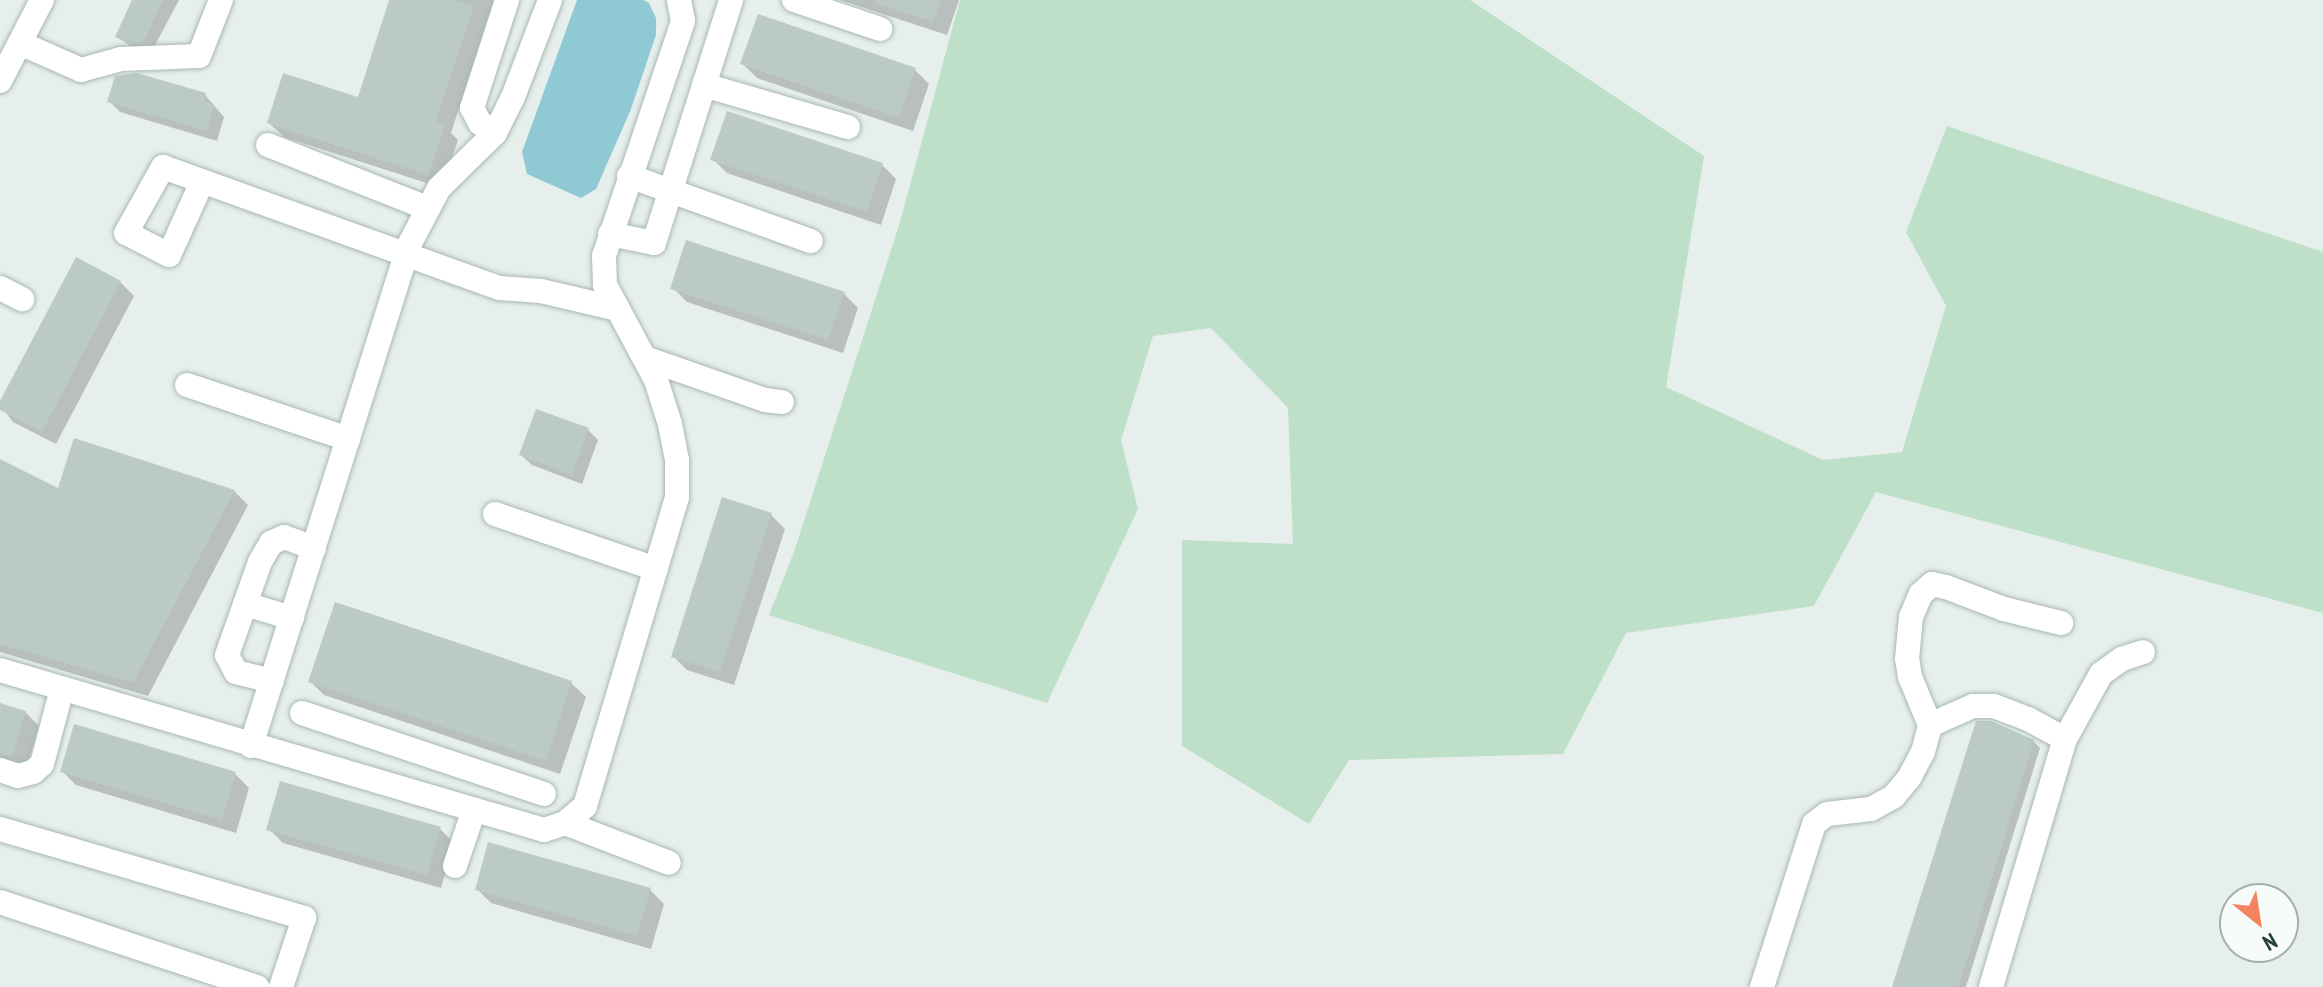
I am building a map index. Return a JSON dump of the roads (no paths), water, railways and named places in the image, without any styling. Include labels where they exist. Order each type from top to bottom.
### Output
[{"type":"street","points":[[0,81],[42,0]]},
{"type":"street","points":[[20,43],[81,70],[121,59],[199,56],[221,0]]},
{"type":"street","points":[[610,234],[654,243],[731,0]]},
{"type":"street","points":[[794,0],[880,29]]},
{"type":"street","points":[[251,746],[406,256],[439,188],[495,133],[513,97],[546,8],[503,1],[472,108],[480,123],[495,133]]},
{"type":"street","points":[[0,670],[544,830],[565,823],[585,806],[677,498],[677,460],[670,424],[645,358],[605,285],[604,256],[659,89],[681,9],[720,35]]},
{"type":"street","points":[[659,89],[701,94],[848,127]]},
{"type":"street","points":[[268,145],[427,208]]},
{"type":"street","points":[[629,176],[811,241]]},
{"type":"street","points":[[202,182],[500,288],[541,291],[618,309]]},
{"type":"street","points":[[0,288],[22,299]]},
{"type":"street","points":[[645,358],[765,400],[782,402]]},
{"type":"street","points":[[187,385],[348,439]]},
{"type":"street","points":[[495,514],[656,569]]},
{"type":"street","points":[[272,681],[236,672],[227,655],[260,562],[271,543],[284,537],[314,548]]},
{"type":"street","points":[[1762,987],[1814,824],[1827,814],[1871,809],[1894,796],[1909,778],[1923,752],[1930,725],[1910,677],[1907,659],[1911,617],[1921,594],[1932,584],[2004,609],[2061,623]]},
{"type":"street","points":[[245,604],[292,618]]},
{"type":"street","points":[[1991,987],[2065,739],[2101,674],[2122,659],[2143,652]]},
{"type":"street","points":[[0,770],[18,776],[33,772],[42,764],[62,689]]},
{"type":"street","points":[[1930,725],[1973,706],[1994,706],[2028,719],[2065,739]]},
{"type":"street","points":[[302,713],[544,794]]},
{"type":"street","points":[[362,778],[376,738]]},
{"type":"street","points":[[446,802],[459,765]]},
{"type":"street","points":[[455,866],[474,810]]},
{"type":"street","points":[[565,823],[669,863]]},
{"type":"street","points":[[0,829],[304,918],[281,987]]},
{"type":"street","points":[[0,902],[257,987]]},
{"type":"water","points":[[577,0],[643,0],[649,3],[656,18],[656,35],[631,109],[596,189],[581,198],[527,174],[522,152]]}]
